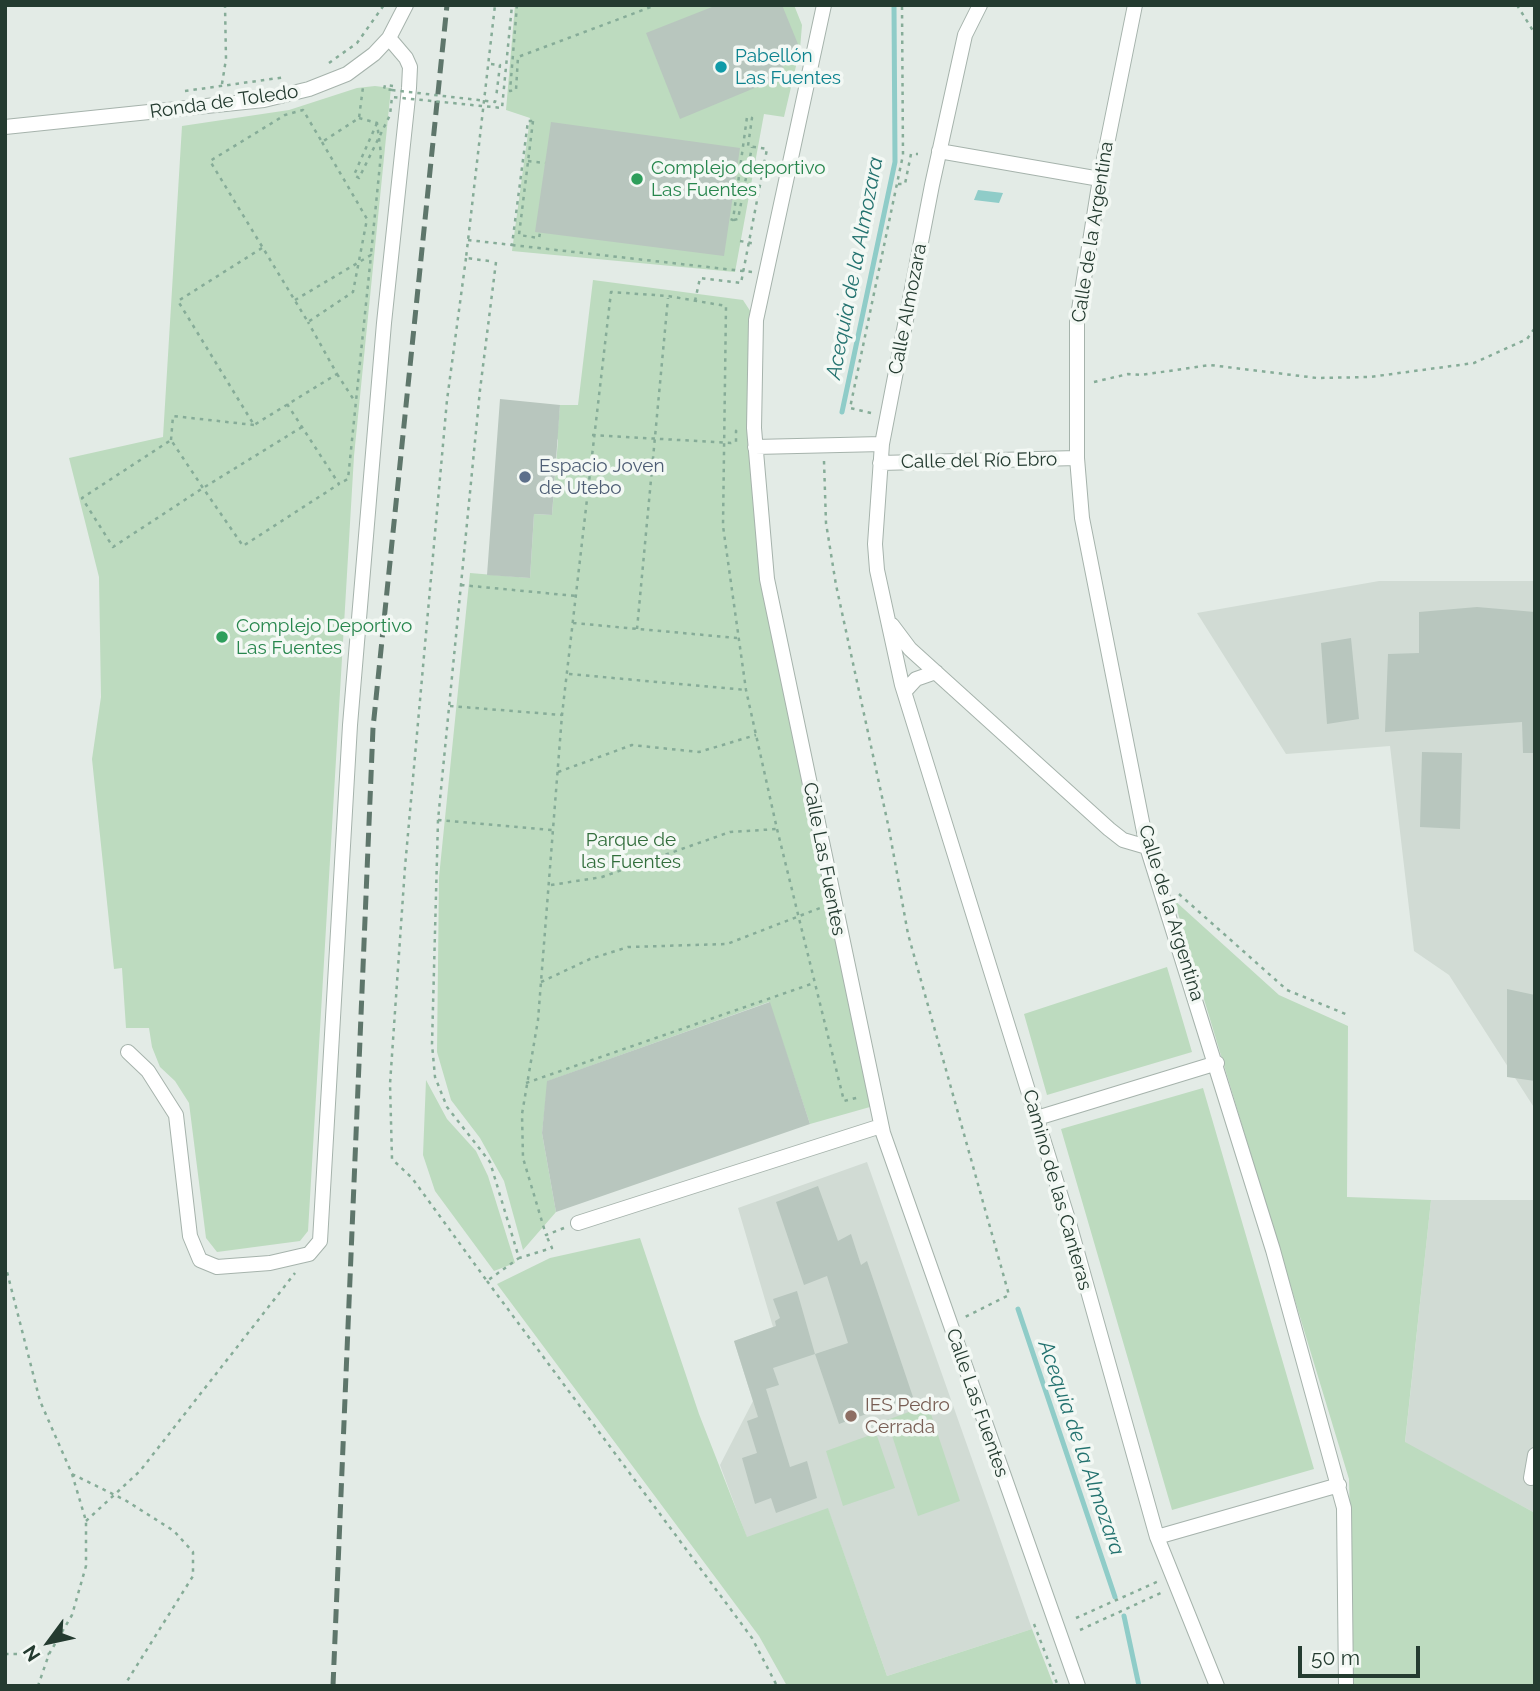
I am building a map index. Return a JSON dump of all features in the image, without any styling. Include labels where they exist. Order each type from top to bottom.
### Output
[{"type":"street","name":"Ronda de Toledo","points":[[5,127],[264,100],[322,84],[347,74],[374,54],[389,38],[406,5]]},
{"type":"street","name":"Calle Las Fuentes","points":[[824,5],[756,320],[755,447],[767,579],[881,1126],[1078,1686]]},
{"type":"street","name":"Calle Almozara","points":[[887,618],[875,544],[882,444],[939,151],[965,35],[980,5]]},
{"type":"street","name":"Calle de la Argentina","points":[[1135,5],[1100,179],[1077,322],[1077,458],[1082,517],[1147,847],[1217,1063],[1339,1485],[1346,1523],[1346,1686]]},
{"type":"street","points":[[128,1052],[148,1071],[176,1115],[190,1236],[200,1260],[217,1266],[270,1263],[309,1254],[320,1241],[350,725],[384,323],[409,88],[410,67],[389,38]]},
{"type":"street","points":[[939,151],[1100,179]]},
{"type":"street","name":"Calle del Río Ebro","points":[[755,447],[882,444]]},
{"type":"street","name":"Calle del Río Ebro","points":[[880,463],[1077,458]]},
{"type":"street","points":[[887,618],[922,660],[1109,829],[1123,840],[1147,847]]},
{"type":"street","name":"Camino de las Canteras","points":[[887,618],[905,691],[1037,1118],[1157,1537],[1217,1686]]},
{"type":"street","points":[[900,673],[908,664],[922,660]]},
{"type":"street","points":[[905,691],[916,679],[936,672]]},
{"type":"street","points":[[1037,1118],[1217,1063]]},
{"type":"street","points":[[578,1223],[881,1126]]},
{"type":"street","points":[[1531,1478],[1535,1455]]},
{"type":"street","points":[[1157,1537],[1339,1485]]},
{"type":"path","points":[[219,105],[226,59],[225,5]]},
{"type":"path","points":[[324,66],[357,43],[384,5]]},
{"type":"path","points":[[495,5],[490,64],[447,400],[424,634],[390,1084],[392,1159],[412,1178],[752,1638],[777,1686]]},
{"type":"path","points":[[377,123],[354,175],[359,178],[390,115],[392,97],[502,108],[512,5]]},
{"type":"path","points":[[517,5],[510,91],[516,90],[518,57],[656,5]]},
{"type":"path","points":[[871,413],[850,408],[903,155],[902,5]]},
{"type":"path","points":[[1517,5],[1535,34]]},
{"type":"path","points":[[395,86],[384,85],[384,89],[495,102],[500,65],[490,64]]},
{"type":"path","points":[[222,85],[297,76]]},
{"type":"path","points":[[359,118],[363,87]]},
{"type":"path","points":[[309,323],[353,292],[367,219],[303,110],[285,115],[210,161],[356,402]]},
{"type":"path","points":[[695,301],[700,278],[741,283],[767,149],[748,146],[752,118],[747,117],[732,220],[737,219],[752,147]]},
{"type":"path","points":[[322,142],[359,118],[377,123]]},
{"type":"path","points":[[512,245],[528,121],[533,121],[519,235],[539,238],[540,233]]},
{"type":"path","points":[[337,374],[254,425],[173,416],[171,440],[243,546],[348,480],[381,154],[377,123]]},
{"type":"path","points":[[898,184],[905,184],[911,154],[918,154]]},
{"type":"path","points":[[528,161],[545,163]]},
{"type":"path","points":[[468,240],[753,272]]},
{"type":"path","points":[[740,241],[759,245]]},
{"type":"path","points":[[254,425],[178,301],[262,248]]},
{"type":"path","points":[[295,300],[371,255]]},
{"type":"path","points":[[466,258],[489,261]]},
{"type":"path","points":[[496,262],[438,820],[432,1044],[435,1077],[447,1107],[489,1161],[519,1258]]},
{"type":"path","points":[[487,1281],[519,1258],[552,1248],[523,1158],[522,1114],[538,1020],[562,715],[569,674],[592,435],[611,292],[668,296],[726,306],[723,526],[746,691],[837,1075]]},
{"type":"path","points":[[637,629],[668,296]]},
{"type":"path","points":[[1077,385],[1128,374],[1141,375],[1210,365],[1317,378],[1370,377],[1474,363],[1527,339],[1535,328]]},
{"type":"path","points":[[288,404],[339,484]]},
{"type":"path","points":[[171,440],[82,498],[113,547],[302,427]]},
{"type":"path","points":[[592,435],[736,442],[736,431],[744,429]]},
{"type":"path","points":[[824,457],[826,523],[836,585],[889,829],[908,934],[942,1065],[1009,1295],[965,1317]]},
{"type":"path","points":[[461,585],[576,596]]},
{"type":"path","points":[[573,623],[739,638]]},
{"type":"path","points":[[569,674],[746,691]]},
{"type":"path","points":[[449,705],[562,715]]},
{"type":"path","points":[[558,772],[632,745],[699,752],[756,735]]},
{"type":"path","points":[[438,820],[552,830]]},
{"type":"path","points":[[550,885],[615,873],[642,865],[666,852],[730,832],[777,829]]},
{"type":"path","points":[[1178,893],[1287,990],[1348,1015]]},
{"type":"path","points":[[541,982],[590,959],[628,947],[727,944],[833,903]]},
{"type":"path","points":[[526,1083],[814,983]]},
{"type":"path","points":[[546,1235],[578,1223]]},
{"type":"path","points":[[86,1521],[140,1471],[218,1368],[296,1272],[303,1256]]},
{"type":"path","points":[[5,1264],[40,1401],[72,1474],[86,1521],[86,1566],[72,1615],[50,1654],[38,1686]]},
{"type":"path","points":[[72,1474],[113,1494],[174,1531],[193,1552],[193,1576],[124,1686]]},
{"type":"path","points":[[1076,1618],[1161,1580],[1166,1591],[1080,1629]]},
{"type":"path","points":[[1034,1624],[1058,1686]]},
{"type":"path","points":[[5,1654],[50,1654]]},
{"type":"shaded area","points":[[1379,581],[1535,581],[1535,1109],[1449,975],[1414,951],[1390,746],[1286,754],[1197,613]]},
{"type":"shaded area","name":"IES Pedro Cerrada","points":[[867,1162],[1032,1629],[887,1676],[828,1509],[747,1538],[720,1465],[753,1401],[734,1341],[773,1327],[738,1208]]},
{"type":"shaded area","points":[[1431,1200],[1535,1200],[1535,1513],[1405,1443]]},
{"type":"green space","name":"Complejo deportivo Las Fuentes","points":[[515,5],[794,5],[802,25],[800,49],[784,117],[764,114],[735,272],[512,251],[530,118],[506,110]]},
{"type":"green space","name":"Complejo Deportivo Las Fuentes","points":[[357,88],[391,88],[354,456],[308,1231],[300,1241],[217,1252],[206,1238],[189,1103],[175,1081],[160,1067],[152,1047],[149,1028],[126,1028],[122,968],[114,969],[92,759],[101,697],[99,577],[69,458],[163,437],[182,126],[289,110]]},
{"type":"green space","name":"Parque de las Fuentes","points":[[593,280],[743,300],[756,320],[756,464],[788,678],[877,1105],[810,1124],[769,1002],[548,1081],[542,1133],[556,1212],[523,1250],[504,1181],[480,1138],[451,1100],[437,1052],[439,877],[470,573],[530,578],[534,514],[552,515],[558,440],[550,428],[558,427],[560,405],[578,405]]},
{"type":"green space","points":[[1174,900],[1279,995],[1348,1026],[1347,1197],[1431,1200],[1405,1442],[1535,1513],[1535,1686],[1354,1686],[1349,1479]]},
{"type":"green space","points":[[1167,967],[1192,1052],[1047,1095],[1024,1014]]},
{"type":"green space","points":[[426,1080],[447,1119],[476,1151],[488,1176],[515,1263],[494,1271],[435,1191],[423,1155]]},
{"type":"green space","points":[[1203,1088],[1314,1469],[1172,1510],[1061,1129]]},
{"type":"green space","points":[[640,1238],[699,1414],[747,1537],[828,1508],[887,1676],[1032,1629],[1054,1686],[787,1686],[759,1636],[497,1284],[550,1258]]},
{"type":"green space","points":[[928,1405],[960,1501],[918,1516],[887,1420]]},
{"type":"green space","points":[[876,1433],[895,1488],[843,1506],[826,1451]]},
{"type":"water","points":[[978,190],[1003,193],[999,203],[974,200]]},
{"type":"building","name":"Pabellón Las Fuentes","points":[[717,5],[782,5],[800,49],[780,59],[786,75],[680,119],[646,33]]},
{"type":"building","points":[[551,122],[740,148],[724,256],[535,232]]},
{"type":"building","name":"Espacio Joven de Utebo","points":[[500,399],[560,405],[552,515],[534,514],[530,578],[487,575]]},
{"type":"building","points":[[1477,607],[1535,612],[1535,753],[1523,753],[1522,722],[1385,732],[1388,654],[1419,653],[1419,612]]},
{"type":"building","points":[[1351,638],[1359,719],[1327,724],[1321,643]]},
{"type":"building","points":[[1422,752],[1462,753],[1460,829],[1420,827]]},
{"type":"building","points":[[1507,989],[1535,995],[1535,1081],[1507,1077]]},
{"type":"building","points":[[770,1002],[810,1124],[556,1212],[542,1133],[547,1081]]},
{"type":"building","points":[[818,1186],[838,1241],[851,1234],[861,1265],[867,1261],[913,1397],[839,1424],[815,1354],[848,1343],[827,1276],[804,1285],[776,1202]]},
{"type":"building","points":[[797,1291],[815,1354],[773,1368],[779,1385],[766,1389],[790,1467],[807,1461],[817,1498],[776,1513],[771,1498],[755,1504],[742,1458],[757,1453],[747,1421],[758,1417],[734,1341],[776,1326],[775,1321],[780,1318],[773,1299]]},
{"type":"waterway","name":"Acequia de la Almozara","points":[[842,412],[895,162],[894,5]]},
{"type":"waterway","name":"Acequia de la Almozara","points":[[1018,1309],[1115,1597]]},
{"type":"waterway","name":"Acequia de la Almozara","points":[[1124,1616],[1139,1686]]},
{"type":"railway","points":[[333,1686],[373,728],[447,5]]},
{"type":"place","name":"Pabellón Las Fuentes","points":[[721,67]]},
{"type":"place","name":"Complejo deportivo Las Fuentes","points":[[637,179]]},
{"type":"place","name":"Espacio Joven de Utebo","points":[[525,477]]},
{"type":"place","name":"Complejo Deportivo Las Fuentes","points":[[222,637]]},
{"type":"place","name":"IES Pedro Cerrada","points":[[851,1416]]}]
